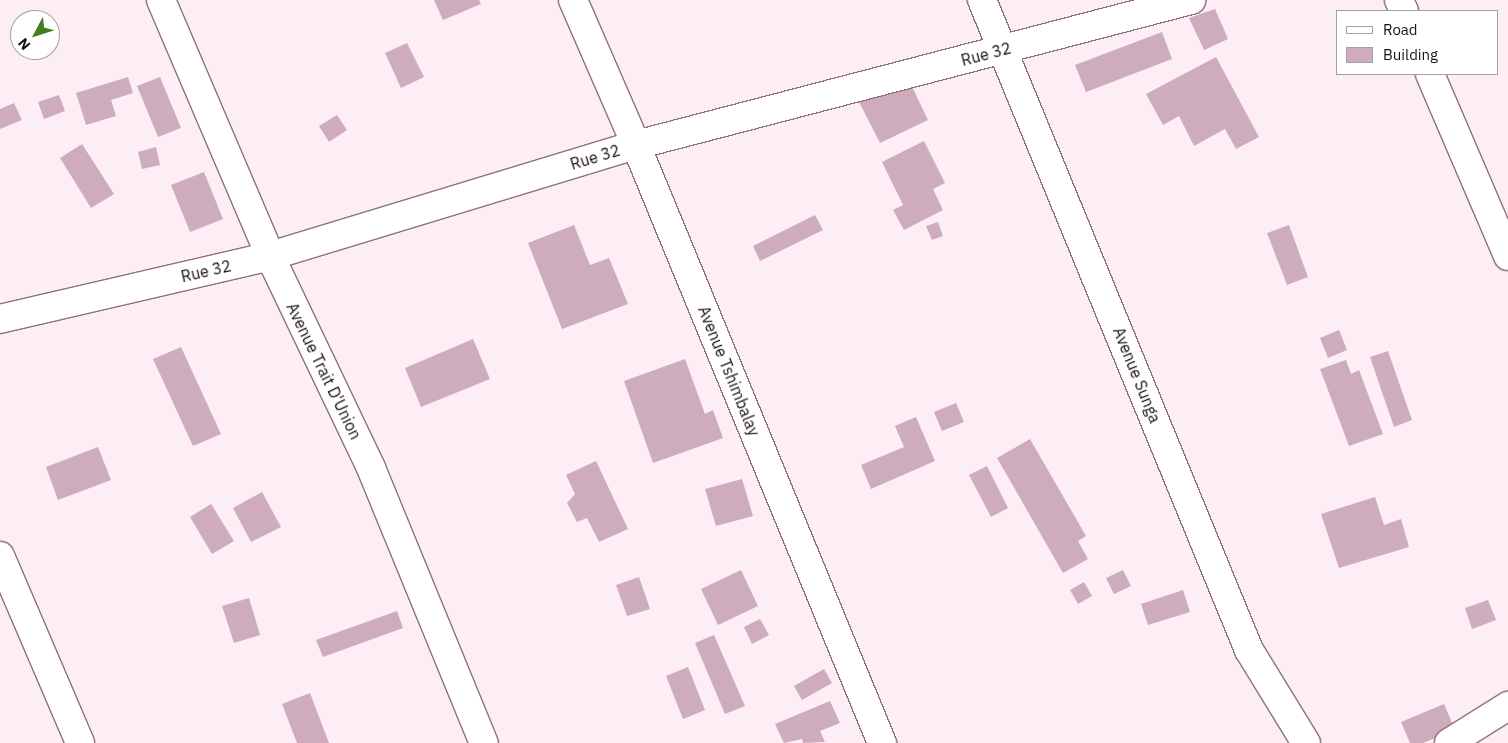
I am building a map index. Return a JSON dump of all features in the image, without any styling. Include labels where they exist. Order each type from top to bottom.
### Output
[{"type":"street","name":"Avenue Trait D'Union","points":[[161,0],[270,256],[371,468],[484,743]]},
{"type":"street","name":"Avenue Tshimbalay","points":[[573,0],[636,145],[882,743]]},
{"type":"street","name":"Avenue Sunga","points":[[982,0],[1004,49],[1249,650],[1306,743]]},
{"type":"street","name":"Rue 32","points":[[0,319],[270,256],[636,145],[1191,0]]},
{"type":"street","points":[[1430,75],[1508,256]]},
{"type":"street","points":[[0,556],[80,743]]},
{"type":"street","points":[[1449,743],[1508,706]]},
{"type":"building","points":[[434,0],[479,0],[481,4],[443,20]]},
{"type":"building","points":[[1215,9],[1228,39],[1204,50],[1189,18]]},
{"type":"building","points":[[1162,32],[1172,59],[1086,92],[1075,65]]},
{"type":"building","points":[[407,43],[424,77],[401,88],[385,53]]},
{"type":"building","points":[[1216,57],[1259,137],[1236,149],[1225,129],[1194,146],[1179,116],[1163,125],[1146,94]]},
{"type":"building","points":[[906,74],[928,120],[880,143],[857,98]]},
{"type":"building","points":[[128,77],[133,93],[111,100],[116,116],[86,125],[76,93]]},
{"type":"building","points":[[160,77],[181,128],[158,137],[137,86]]},
{"type":"building","points":[[59,95],[65,111],[44,119],[38,102]]},
{"type":"building","points":[[14,103],[22,120],[0,129],[0,109]]},
{"type":"building","points":[[337,115],[347,130],[329,142],[319,126]]},
{"type":"building","points":[[924,141],[945,183],[933,189],[943,210],[904,230],[893,210],[903,205],[882,162]]},
{"type":"building","points":[[82,144],[114,194],[91,208],[60,158]]},
{"type":"building","points":[[156,147],[160,165],[142,169],[138,152]]},
{"type":"building","points":[[204,172],[223,219],[190,232],[171,185]]},
{"type":"building","points":[[815,215],[823,230],[760,261],[753,246]]},
{"type":"building","points":[[938,222],[943,236],[932,240],[926,226]]},
{"type":"building","points":[[574,225],[590,265],[609,258],[628,304],[562,329],[528,243]]},
{"type":"building","points":[[1289,225],[1308,277],[1287,285],[1267,233]]},
{"type":"building","points":[[1339,330],[1347,350],[1328,358],[1320,338]]},
{"type":"building","points":[[473,339],[490,379],[421,407],[405,368]]},
{"type":"building","points":[[181,347],[221,434],[193,446],[153,359]]},
{"type":"building","points":[[1388,351],[1412,420],[1394,427],[1370,357]]},
{"type":"building","points":[[685,359],[705,414],[713,410],[723,438],[653,463],[624,381]]},
{"type":"building","points":[[1346,360],[1351,374],[1359,370],[1383,434],[1349,446],[1320,369]]},
{"type":"building","points":[[956,403],[964,422],[942,431],[934,412]]},
{"type":"building","points":[[916,417],[935,461],[871,489],[861,465],[904,447],[895,426]]},
{"type":"building","points":[[1030,439],[1086,536],[1078,541],[1088,559],[1063,573],[997,458]]},
{"type":"building","points":[[98,447],[111,480],[58,500],[46,467]]},
{"type":"building","points":[[596,461],[628,529],[599,542],[587,518],[577,522],[567,503],[575,494],[566,475]]},
{"type":"building","points":[[987,466],[1008,508],[991,517],[969,475]]},
{"type":"building","points":[[742,479],[753,516],[716,526],[705,489]]},
{"type":"building","points":[[262,492],[281,527],[251,542],[233,508]]},
{"type":"building","points":[[1375,497],[1384,525],[1401,519],[1409,547],[1339,568],[1321,514]]},
{"type":"building","points":[[211,504],[234,541],[212,554],[190,517]]},
{"type":"building","points":[[741,570],[758,606],[718,625],[701,589]]},
{"type":"building","points":[[1123,570],[1131,586],[1114,594],[1106,578]]},
{"type":"building","points":[[639,577],[650,609],[627,616],[616,585]]},
{"type":"building","points":[[1084,582],[1092,596],[1078,604],[1070,590]]},
{"type":"building","points":[[1183,590],[1190,612],[1148,625],[1141,604]]},
{"type":"building","points":[[249,598],[260,635],[234,643],[222,606]]},
{"type":"building","points":[[1488,600],[1496,620],[1472,629],[1465,608]]},
{"type":"building","points":[[397,611],[403,628],[323,657],[316,640]]},
{"type":"building","points":[[760,619],[769,635],[752,644],[744,627]]},
{"type":"building","points":[[714,635],[745,706],[725,714],[695,643]]},
{"type":"building","points":[[688,667],[705,710],[683,719],[666,676]]},
{"type":"building","points":[[824,669],[832,683],[802,700],[794,686]]},
{"type":"building","points":[[310,693],[329,743],[297,743],[282,704]]},
{"type":"building","points":[[830,701],[840,723],[820,731],[825,742],[803,743],[802,739],[784,743],[775,724]]},
{"type":"building","points":[[1444,704],[1455,730],[1423,743],[1410,743],[1401,722]]}]
